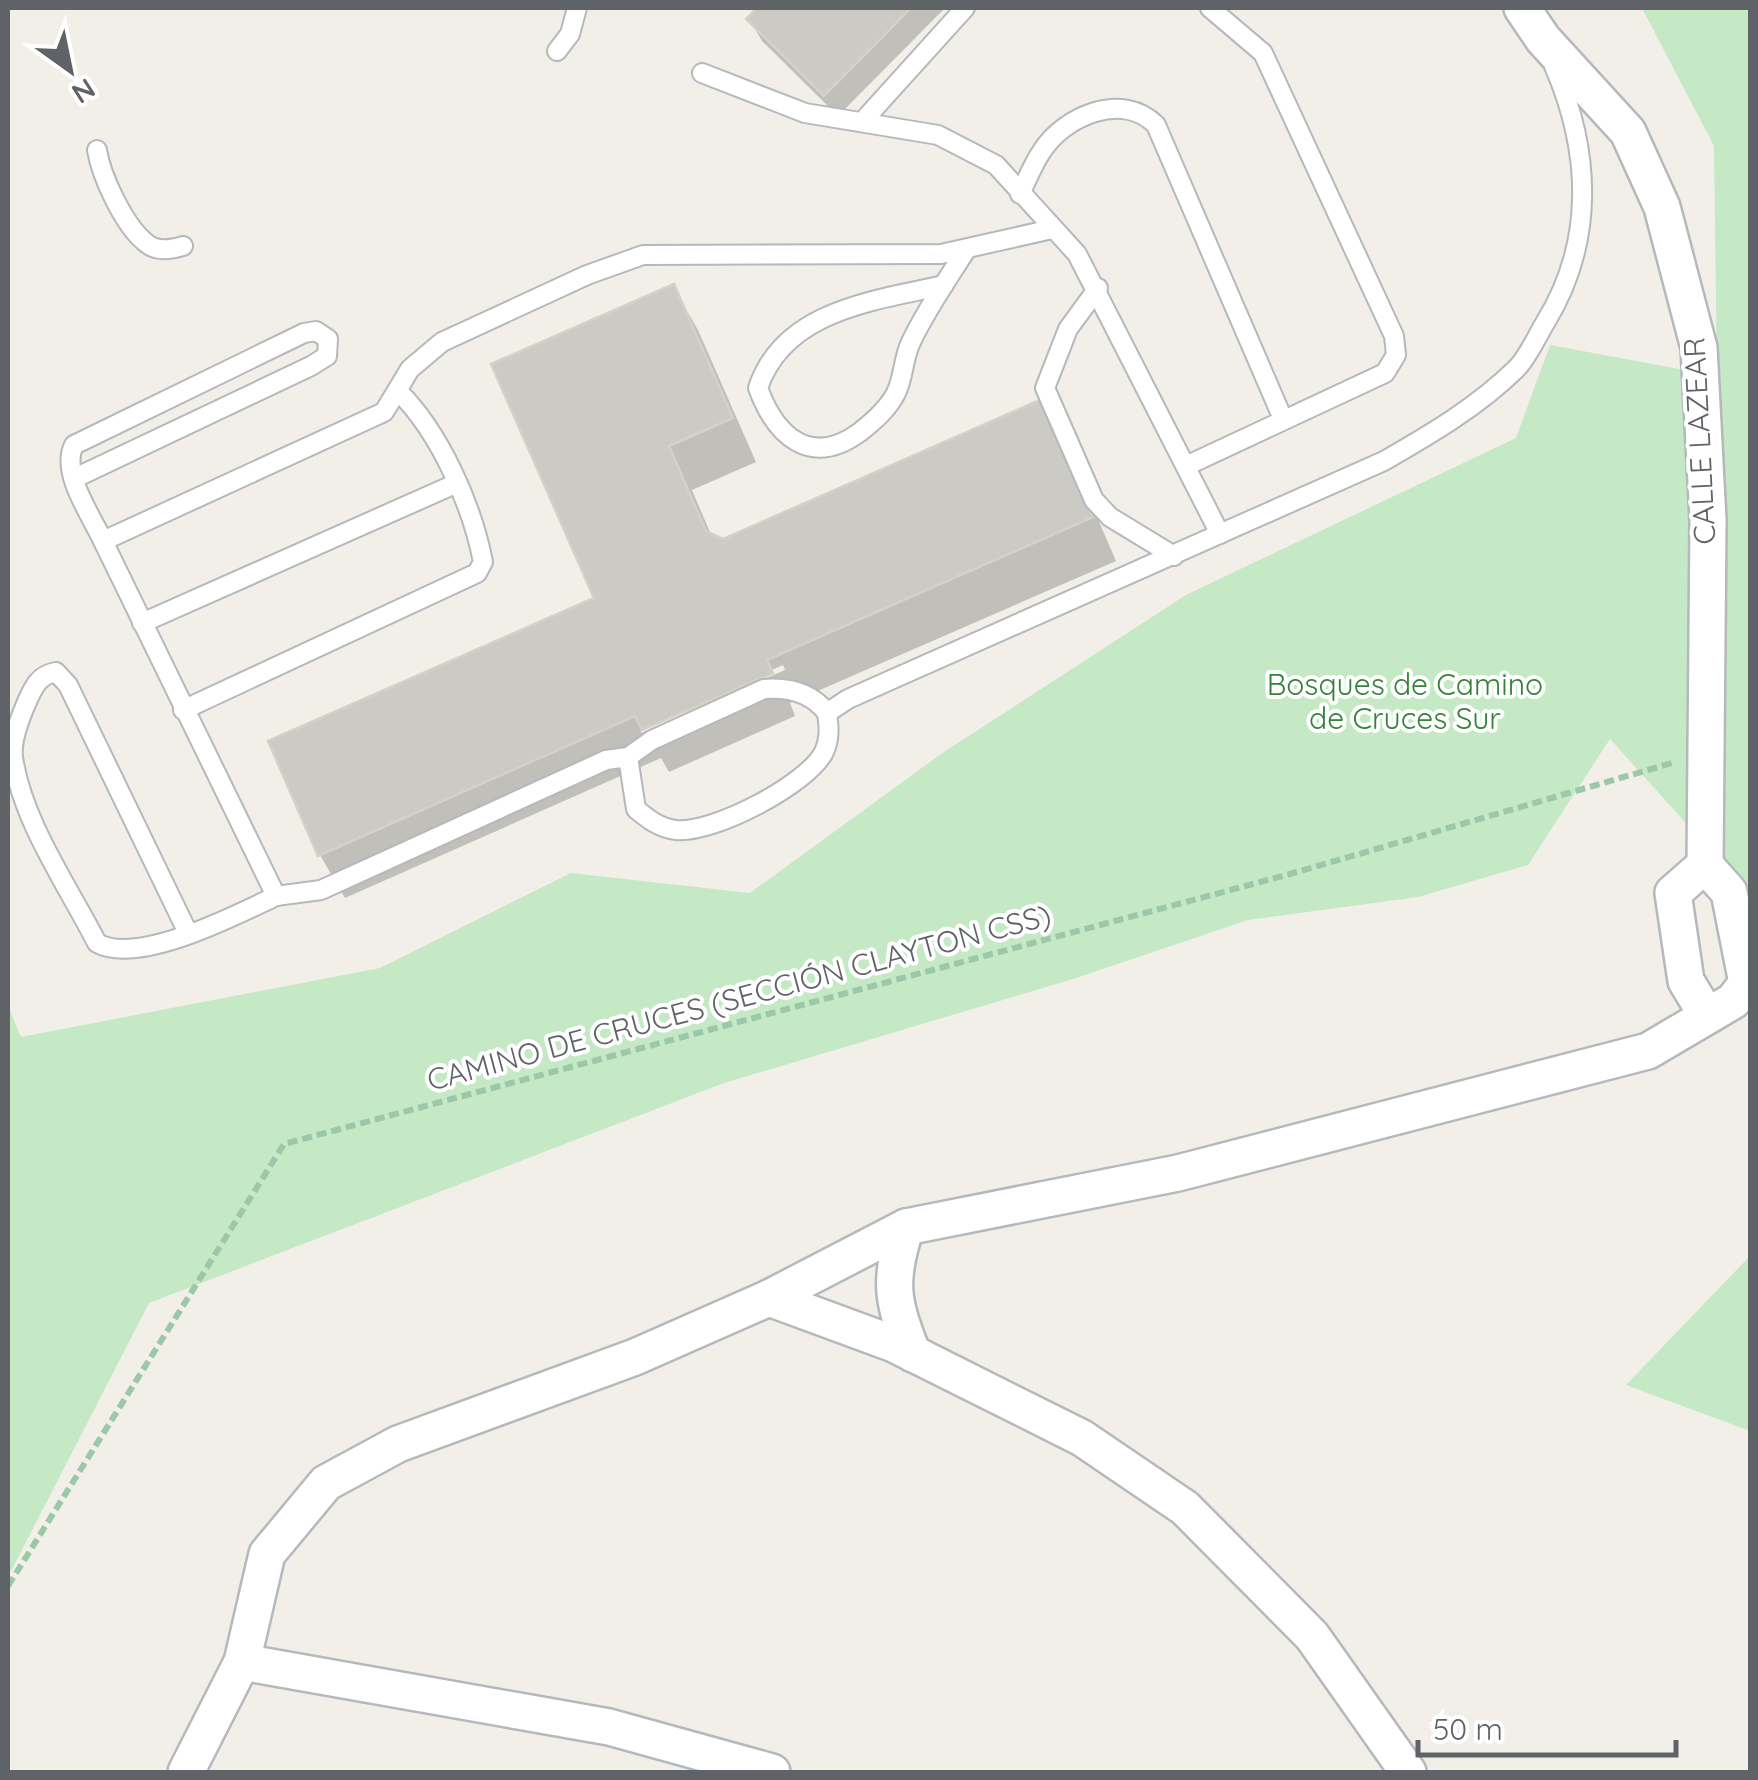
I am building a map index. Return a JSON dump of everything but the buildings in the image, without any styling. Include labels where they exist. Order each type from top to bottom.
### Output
[{"type":"street","name":"CALLE LAZEAR","points":[[1522,8],[1542,40],[1628,132],[1662,207],[1699,348],[1708,520],[1705,865]]},
{"type":"street","points":[[186,1772],[242,1662],[267,1554],[326,1483],[398,1444],[635,1357],[770,1298],[906,1227],[1178,1173],[1648,1051],[1706,1014],[1733,1002],[1746,982],[1729,892],[1705,865],[1674,893],[1686,980],[1706,1014]]},
{"type":"street","points":[[906,1227],[892,1270],[894,1306],[914,1354]]},
{"type":"street","points":[[770,1298],[914,1354],[1082,1438],[1186,1508],[1312,1636],[1408,1772]]},
{"type":"street","points":[[242,1662],[609,1728],[772,1772]]},
{"type":"lane","points":[[558,51],[570,34],[576,8]]},
{"type":"lane","points":[[862,122],[965,8]]},
{"type":"lane","points":[[1188,464],[1385,374],[1396,355],[1394,336],[1263,53],[1210,8]]},
{"type":"lane","points":[[827,714],[848,699],[1384,461],[1454,420],[1519,366],[1556,306],[1578,255],[1586,188],[1569,100],[1542,40]]},
{"type":"lane","points":[[702,73],[805,114],[938,135],[996,165],[1077,254],[1098,288],[1220,534]]},
{"type":"lane","points":[[1020,194],[1043,149],[1063,130],[1100,109],[1134,109],[1148,116],[1156,125],[1283,419]]},
{"type":"lane","points":[[98,150],[109,189],[146,244],[167,250],[183,246]]},
{"type":"lane","points":[[104,542],[384,412],[410,368],[442,342],[587,275],[643,255],[941,254],[1052,229]]},
{"type":"lane","points":[[944,286],[860,304],[811,324],[780,345],[758,388],[768,414],[798,445],[840,446],[880,416],[896,394],[910,344],[966,250]]},
{"type":"lane","points":[[1098,288],[1068,329],[1045,388],[1094,500],[1110,516],[1174,556]]},
{"type":"lane","points":[[74,478],[312,366],[327,356],[328,338],[316,331],[304,333],[88,434],[74,445],[67,458],[74,478],[183,710],[276,896]]},
{"type":"lane","points":[[183,710],[477,573],[483,562],[478,532],[424,421],[399,392]]},
{"type":"lane","points":[[142,623],[455,484]]},
{"type":"lane","points":[[188,933],[68,685],[56,672],[45,674],[33,687],[20,716],[12,754],[26,804],[98,943],[109,949],[130,949],[188,933],[276,896],[321,890],[606,760],[628,757],[652,740],[764,689],[781,688],[817,700],[827,714],[830,732],[825,751],[808,774],[698,828],[677,830],[652,823],[636,808],[628,757]]},
{"type":"path","name":"CAMINO DE CRUCES (SECCIÓN CLAYTON CSS)","points":[[8,1586],[284,1144],[1290,874],[1706,753]]},
{"type":"green space","name":"Bosques de Camino de Cruces Sur","points":[[1642,8],[1750,8],[1750,894],[1610,739],[1528,865],[1418,897],[1248,920],[1073,979],[724,1083],[149,1303],[8,1577],[8,1006],[21,1037],[380,968],[571,873],[750,893],[941,754],[1186,595],[1516,438],[1550,345],[1717,376],[1714,146]]},
{"type":"green space","points":[[1750,1256],[1750,1431],[1626,1385]]}]
